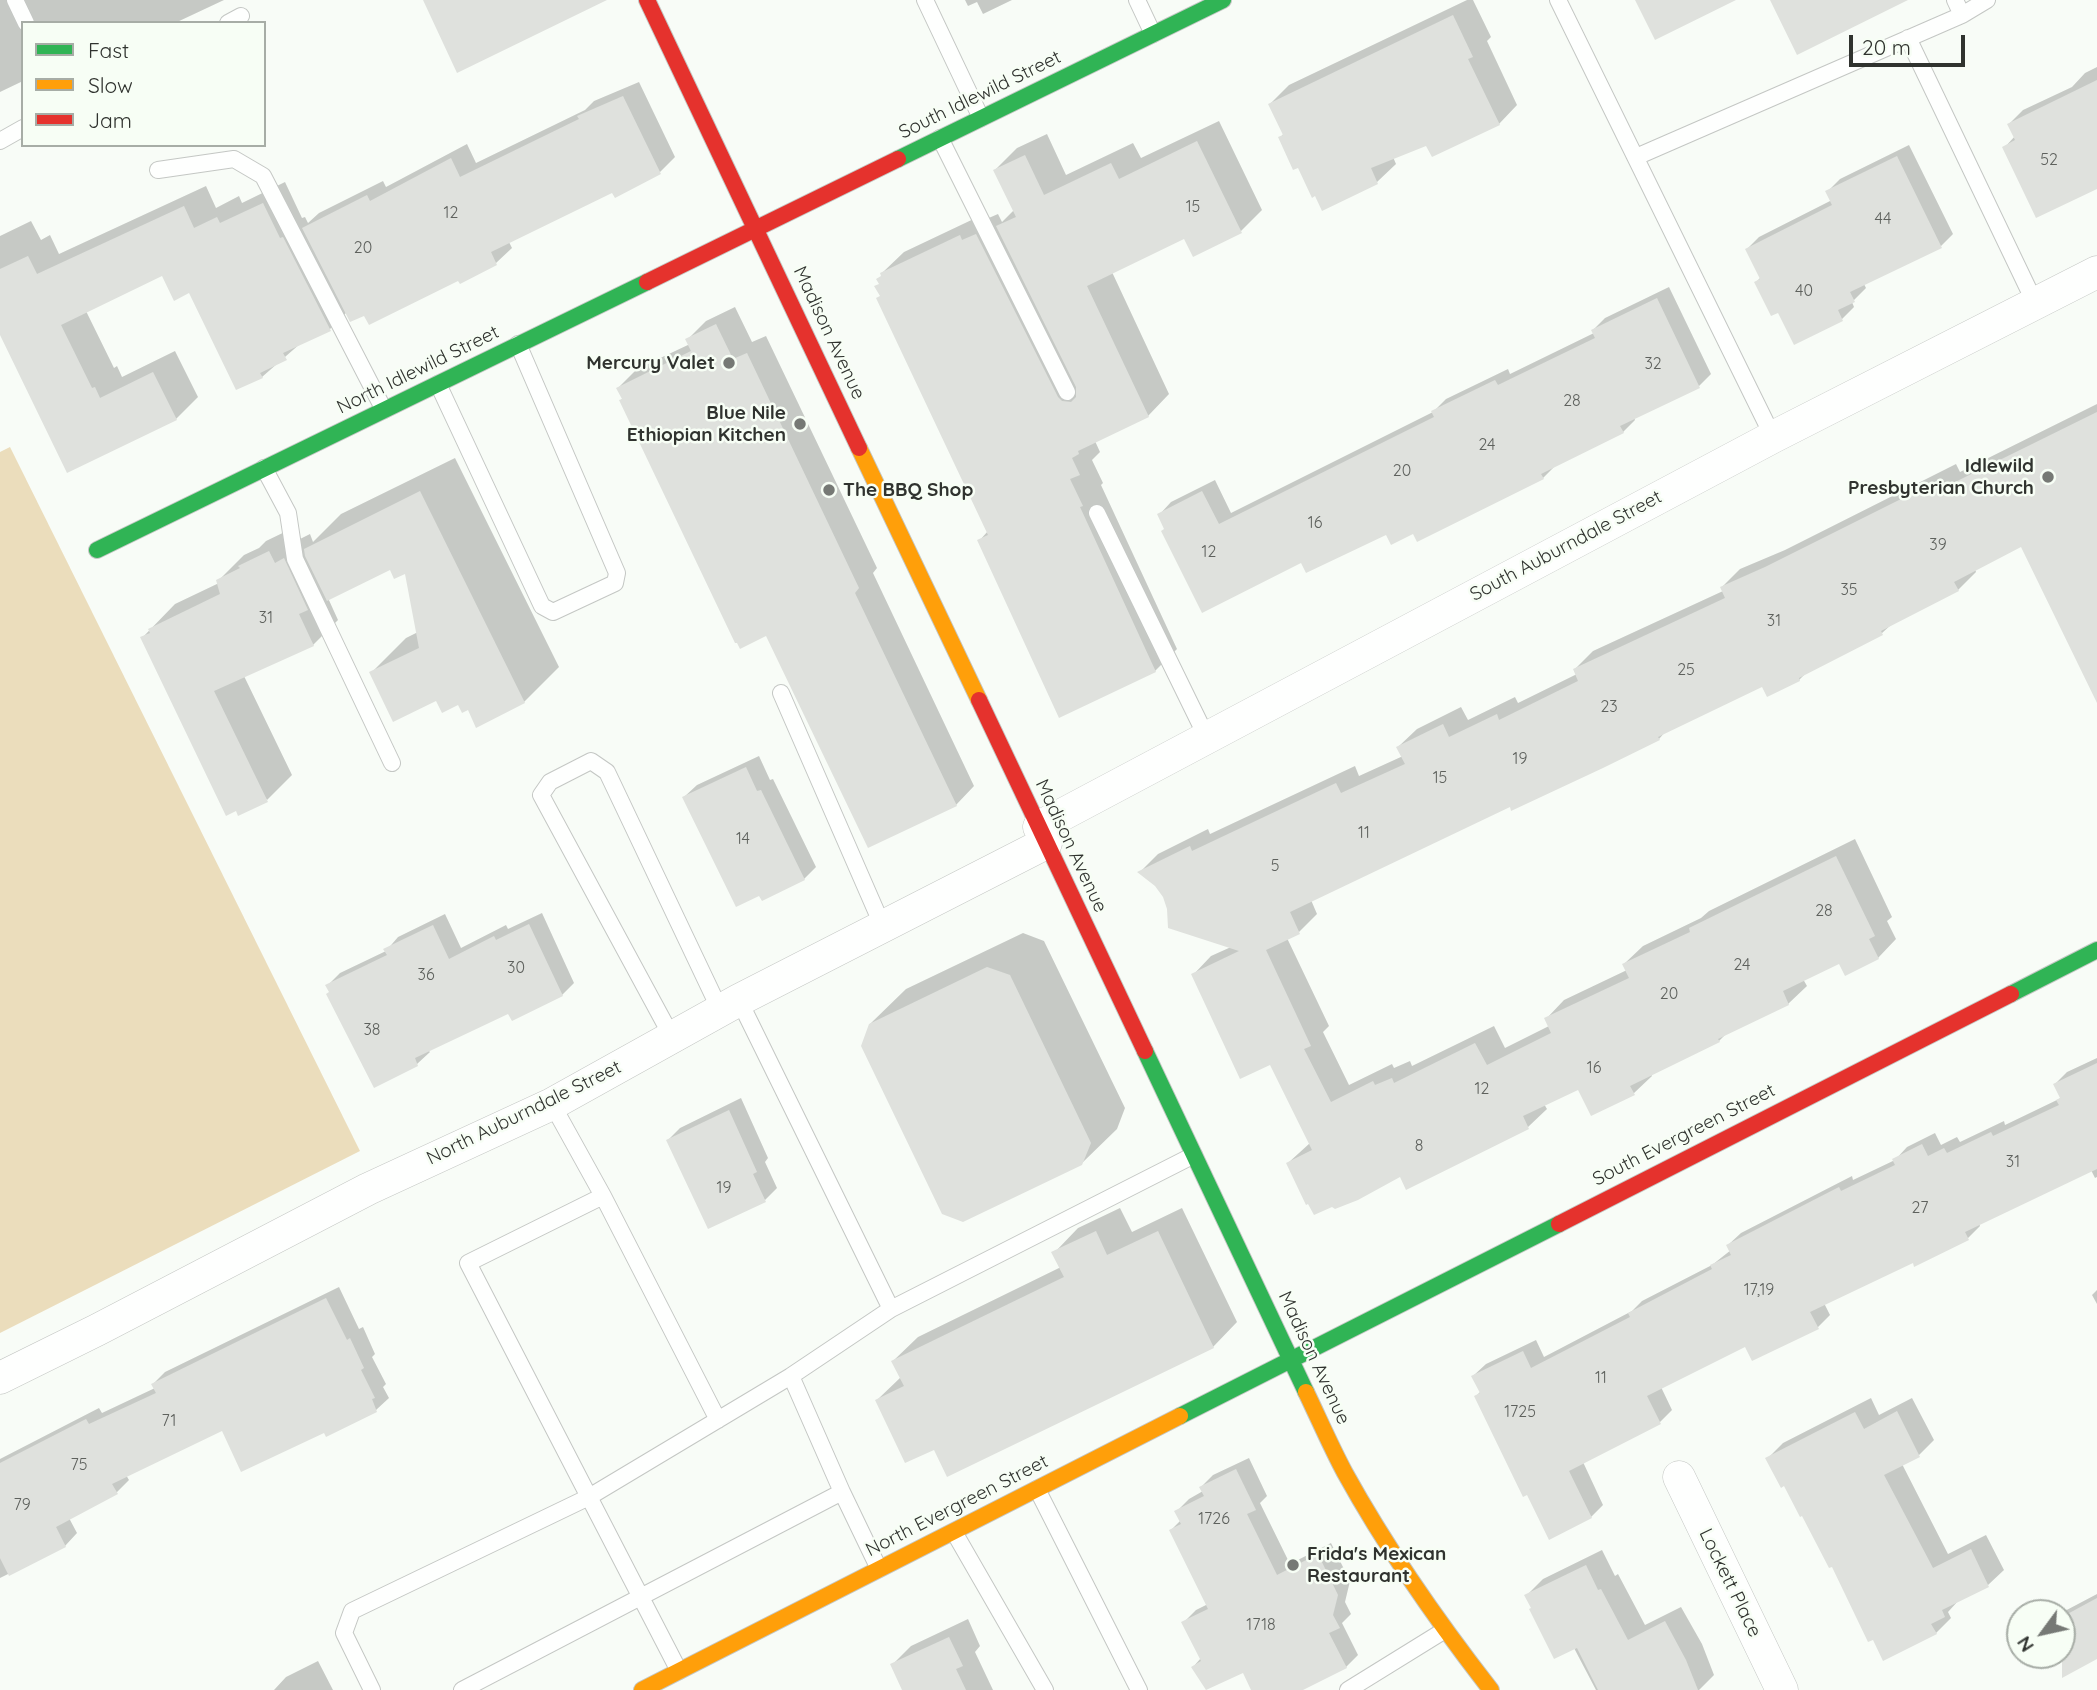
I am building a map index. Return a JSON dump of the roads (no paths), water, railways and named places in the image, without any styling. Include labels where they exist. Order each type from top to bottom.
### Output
[{"type":"street","name":"Madison Avenue","points":[[647,0],[1345,1473],[1393,1553],[1445,1630],[1491,1690]]},
{"type":"street","name":"South Idlewild Street","points":[[757,230],[1223,0]]},
{"type":"street","name":"North Idlewild Street","points":[[97,551],[757,230]]},
{"type":"street","name":"South Auburndale Street","points":[[1042,835],[1207,738],[1773,436],[2097,272]]},
{"type":"street","name":"North Auburndale Street","points":[[0,1378],[368,1189],[552,1104],[729,1005],[883,928],[1042,835]]},
{"type":"street","name":"South Evergreen Street","points":[[1292,1360],[2097,950]]},
{"type":"street","name":"North Evergreen Street","points":[[642,1690],[1292,1360]]},
{"type":"street","name":"Lockett Place","points":[[1679,1477],[1782,1690]]},
{"type":"lane","points":[[15,0],[25,21]]},
{"type":"lane","points":[[925,0],[981,118]]},
{"type":"lane","points":[[1137,0],[1153,34]]},
{"type":"lane","points":[[1558,0],[1773,436]]},
{"type":"lane","points":[[1636,157],[1908,38],[1959,7],[1987,0]]},
{"type":"lane","points":[[1908,38],[2035,303]]},
{"type":"lane","points":[[0,141],[21,129]]},
{"type":"lane","points":[[940,138],[1068,392]]},
{"type":"lane","points":[[159,170],[234,159],[263,176],[384,410]]},
{"type":"lane","points":[[438,384],[542,606],[553,612],[615,583],[617,573],[519,344]]},
{"type":"lane","points":[[264,468],[288,513],[295,559],[392,763]]},
{"type":"lane","points":[[1097,513],[1207,738]]},
{"type":"lane","points":[[781,693],[883,928]]},
{"type":"lane","points":[[672,1037],[541,795],[550,782],[591,761],[607,772],[891,1309]]},
{"type":"lane","points":[[552,1104],[603,1196],[718,1420]]},
{"type":"lane","points":[[372,1690],[344,1633],[352,1611],[589,1497],[791,1376],[891,1309],[1194,1155]]},
{"type":"lane","points":[[603,1196],[468,1263],[679,1671]]},
{"type":"lane","points":[[791,1376],[879,1569]]},
{"type":"lane","points":[[1037,1489],[1139,1690]]},
{"type":"lane","points":[[462,1690],[842,1492]]},
{"type":"lane","points":[[954,1532],[1045,1690]]},
{"type":"lane","points":[[1356,1688],[1445,1630]]},
{"type":"place","name":"Mercury Valet","points":[[729,363]]},
{"type":"place","name":"Blue Nile Ethiopian Kitchen","points":[[800,424]]},
{"type":"place","name":"Idlewild Presbyterian Church","points":[[2048,477]]},
{"type":"place","name":"The BBQ Shop","points":[[829,490]]},
{"type":"place","name":"Frida's Mexican Restaurant","points":[[1293,1565]]}]
